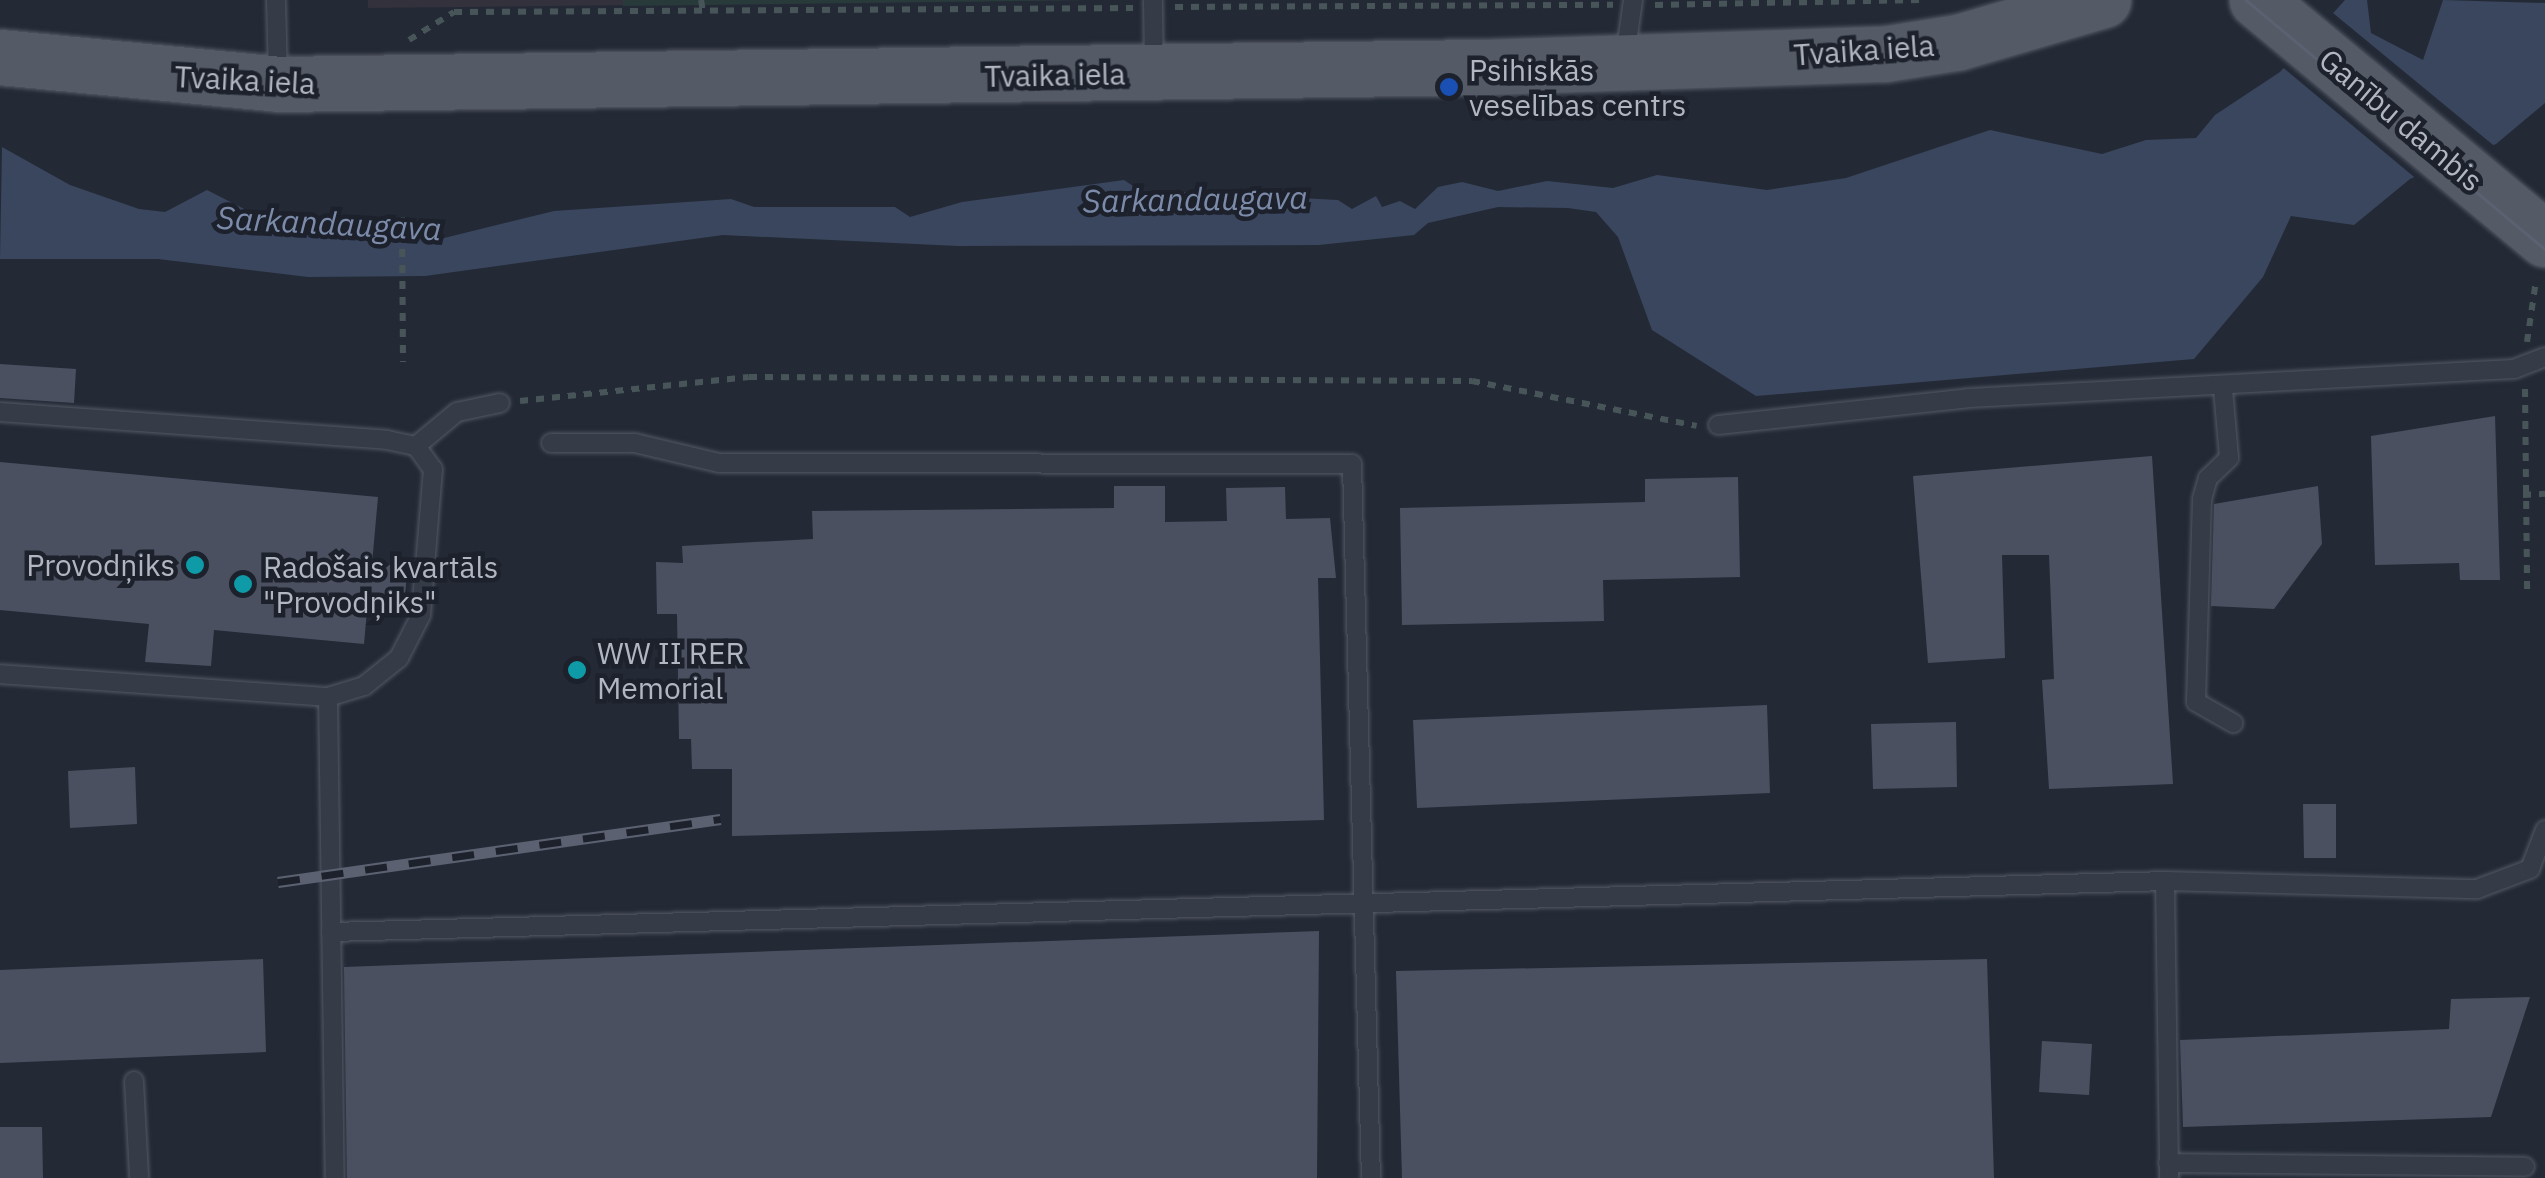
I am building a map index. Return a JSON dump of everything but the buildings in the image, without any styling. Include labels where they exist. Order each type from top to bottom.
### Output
[{"type":"main road","name":"Tvaika iela","points":[[0,57],[278,84],[1154,74],[1624,62],[1884,54],[2041,12],[2103,0]]},
{"type":"main road","name":"Ganību dambis","points":[[2257,0],[2539,250]]},
{"type":"lane","points":[[276,0],[278,84]]},
{"type":"lane","points":[[1624,62],[1632,3]]},
{"type":"lane","points":[[1153,4],[1154,74]]},
{"type":"lane","points":[[1718,424],[1969,398],[2223,389],[2526,366],[2545,357]]},
{"type":"lane","points":[[2223,389],[2229,458],[2208,478],[2202,499],[2196,702],[2233,722]]},
{"type":"lane","points":[[0,412],[416,446],[457,412],[500,404]]},
{"type":"lane","points":[[551,443],[635,443],[718,463],[1352,464],[1368,905],[1371,1178]]},
{"type":"lane","points":[[0,674],[328,697],[364,686],[399,658],[421,616],[433,469],[416,446]]},
{"type":"lane","points":[[328,697],[335,1178]]},
{"type":"lane","points":[[331,932],[2165,881],[2476,889],[2530,869],[2545,830]]},
{"type":"lane","points":[[2165,881],[2168,1171],[2525,1166]]},
{"type":"lane","points":[[134,1081],[139,1178]]},
{"type":"path","points":[[701,0],[703,11]]},
{"type":"path","points":[[772,0],[772,10]]},
{"type":"path","points":[[884,10],[885,0]]},
{"type":"path","points":[[990,0],[993,9]]},
{"type":"path","points":[[402,48],[421,27],[454,12],[1918,0]]},
{"type":"path","points":[[402,216],[403,362]]},
{"type":"path","points":[[2527,592],[2523,495],[2526,366],[2539,250]]},
{"type":"path","points":[[500,404],[750,377],[1472,381],[1718,424]]},
{"type":"path","points":[[2523,495],[2545,494]]},
{"type":"shaded area","points":[[368,0],[1089,0],[368,8]]},
{"type":"shaded area","points":[[623,0],[1089,0],[623,6]]},
{"type":"water","name":"Sarkandaugava","points":[[2345,0],[2367,0],[2371,33],[2423,60],[2443,0],[2545,3],[2545,103],[2496,144],[2410,179],[2354,225],[2291,216],[2263,277],[2194,359],[1756,396],[1652,330],[1618,237],[1596,212],[1568,208],[1498,207],[1428,223],[1414,235],[1319,245],[958,246],[723,235],[425,276],[308,277],[158,259],[0,259],[2,147],[70,185],[139,209],[165,212],[207,190],[260,217],[436,240],[554,211],[731,199],[754,207],[895,207],[910,217],[962,202],[1124,180],[1139,190],[1338,200],[1352,209],[1376,196],[1382,207],[1400,201],[1415,209],[1438,187],[1462,182],[1498,191],[1547,181],[1613,188],[1657,175],[1767,190],[1846,178],[1990,130],[2102,154],[2146,140],[2196,138],[2215,115],[2280,72]]},
{"type":"pier","points":[[2333,13],[2498,149],[2419,181],[2280,65]]},
{"type":"tram line","points":[[2246,0],[2545,249]]},
{"type":"railway","points":[[278,882],[721,819]]},
{"type":"place","name":"Psihiskās veselības centrs","points":[[1449,87]]},
{"type":"place","name":"Provodņiks","points":[[195,565]]},
{"type":"place","name":"Radošais kvartāls \"Provodņiks\"","points":[[243,584]]},
{"type":"place","name":"WW II RER Memorial","points":[[577,670]]}]
